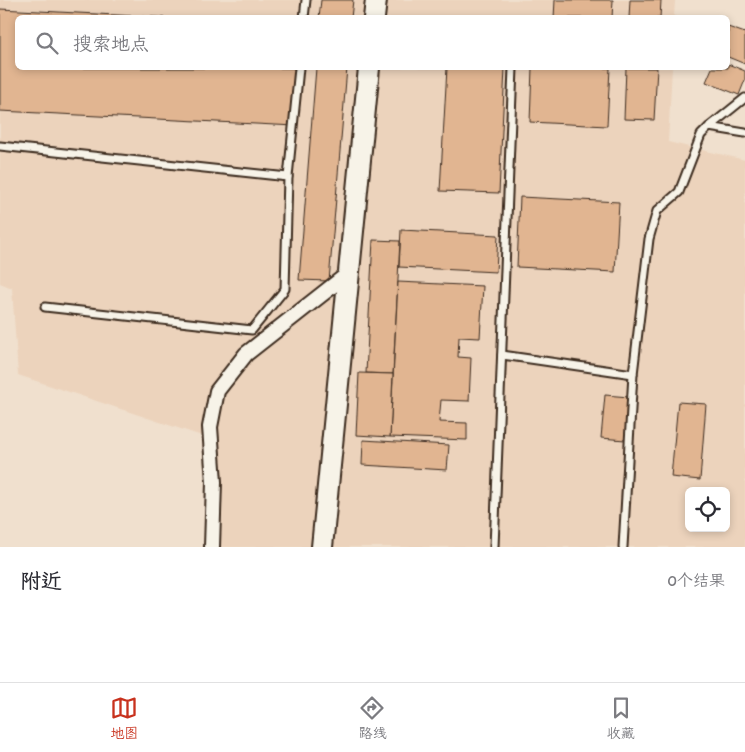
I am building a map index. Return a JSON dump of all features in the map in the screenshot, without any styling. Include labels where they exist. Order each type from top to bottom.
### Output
[{"type":"main road","points":[[374,15],[376,0]]},
{"type":"main road","points":[[322,547],[369,70]]},
{"type":"street","points":[[212,547],[214,482],[210,426],[217,391],[246,354],[349,273]]},
{"type":"lane","points":[[304,15],[306,0]]},
{"type":"lane","points":[[45,307],[252,330],[285,289],[288,177],[300,70]]},
{"type":"lane","points":[[494,547],[513,70]]},
{"type":"lane","points":[[623,547],[633,374],[649,239],[657,211],[679,192],[701,134],[745,98]]},
{"type":"lane","points":[[709,127],[745,132]]},
{"type":"lane","points":[[0,146],[288,177]]},
{"type":"lane","points":[[502,355],[633,374]]},
{"type":"shaded area","points":[[0,0],[675,0],[674,15],[15,15],[15,70],[672,70],[668,142],[745,160],[745,547],[217,547],[210,530],[202,436],[18,375],[12,288],[0,283]]},
{"type":"building","points":[[321,0],[353,0],[351,15],[319,15]]},
{"type":"building","points":[[555,0],[613,0],[612,15],[554,15]]},
{"type":"building","points":[[630,0],[661,0],[660,15],[629,15]]},
{"type":"building","points":[[0,9],[116,15],[15,15],[15,70],[298,70],[295,126],[0,111]]},
{"type":"building","points":[[730,28],[745,33],[745,64],[730,58]]},
{"type":"building","points":[[730,65],[745,71],[745,80],[739,95],[706,82],[711,70],[730,70]]},
{"type":"building","points":[[316,70],[347,70],[329,281],[299,280]]},
{"type":"building","points":[[447,70],[505,70],[499,193],[440,191]]},
{"type":"building","points":[[532,70],[610,70],[607,126],[530,122]]},
{"type":"building","points":[[626,70],[657,70],[654,120],[624,119]]},
{"type":"building","points":[[520,197],[619,202],[615,272],[517,267]]},
{"type":"building","points":[[401,230],[498,235],[496,272],[399,267]]},
{"type":"building","points":[[373,240],[400,241],[393,374],[366,373]]},
{"type":"building","points":[[398,282],[483,286],[480,338],[459,337],[458,357],[471,358],[469,401],[441,400],[439,422],[467,423],[467,440],[390,437]]},
{"type":"building","points":[[359,373],[393,374],[390,437],[356,435]]},
{"type":"building","points":[[605,395],[629,397],[625,440],[601,438]]},
{"type":"building","points":[[678,402],[706,404],[700,480],[671,477]]},
{"type":"building","points":[[363,440],[449,445],[447,470],[362,465]]}]
